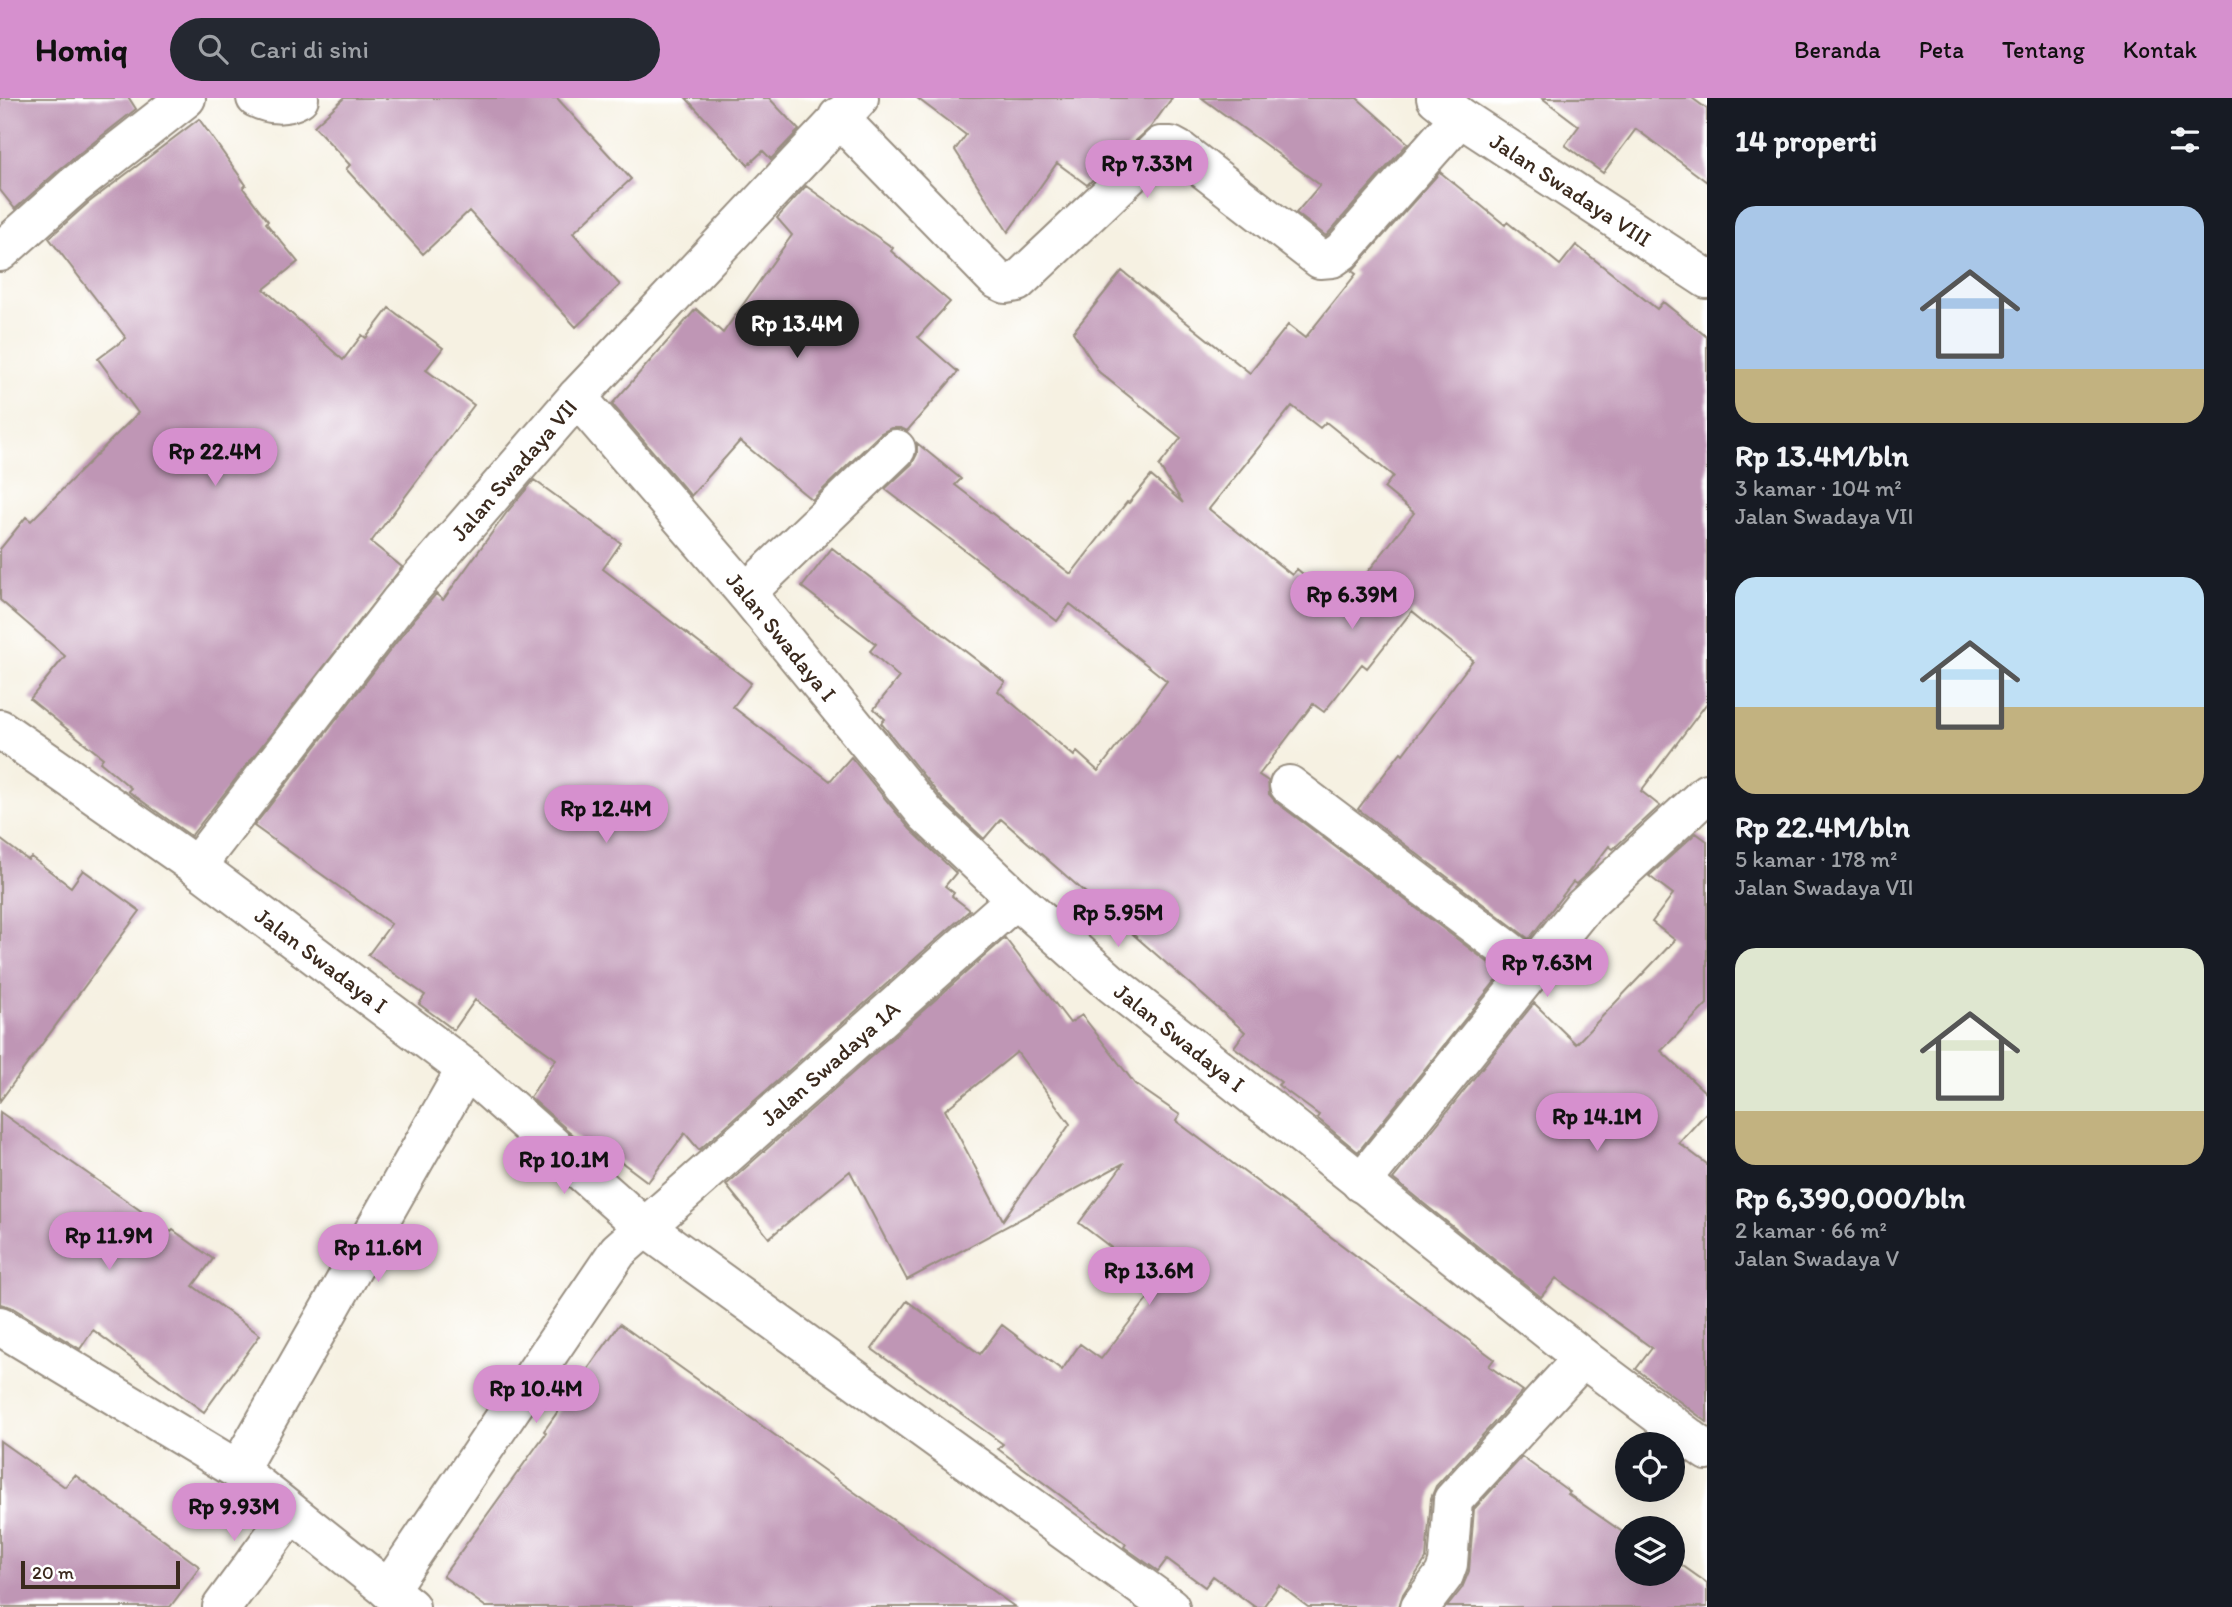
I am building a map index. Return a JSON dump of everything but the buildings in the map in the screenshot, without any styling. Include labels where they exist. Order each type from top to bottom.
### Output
[{"type":"street","points":[[0,252],[74,186],[186,98]]},
{"type":"street","points":[[256,98],[277,104],[299,98]]},
{"type":"street","points":[[848,108],[996,279],[1006,284],[1017,282],[1161,146],[1171,146],[1181,152],[1320,259],[1332,258],[1342,251],[1448,107]]},
{"type":"street","name":"Jalan Swadaya VIII","points":[[1448,107],[1707,279]]},
{"type":"street","name":"Jalan Swadaya VII","points":[[196,866],[399,603],[577,397],[848,108]]},
{"type":"street","name":"Jalan Swadaya I","points":[[577,397],[746,593],[927,815],[1016,899],[1111,983],[1583,1358],[1707,1451]]},
{"type":"street","points":[[746,593],[896,449]]},
{"type":"street","name":"Jalan Swadaya I","points":[[0,729],[196,866],[466,1069],[643,1226],[1170,1607]]},
{"type":"street","points":[[1289,785],[1533,969]]},
{"type":"street","points":[[1361,1182],[1583,907],[1707,793]]},
{"type":"street","name":"Jalan Swadaya 1A","points":[[399,1598],[618,1251],[643,1226],[1016,899]]},
{"type":"street","points":[[237,1470],[466,1069]]},
{"type":"street","points":[[0,1326],[237,1470],[399,1598]]},
{"type":"street","points":[[1420,1607],[1444,1575],[1448,1564],[1453,1500],[1583,1358]]},
{"type":"street","points":[[222,1607],[291,1513]]}]
